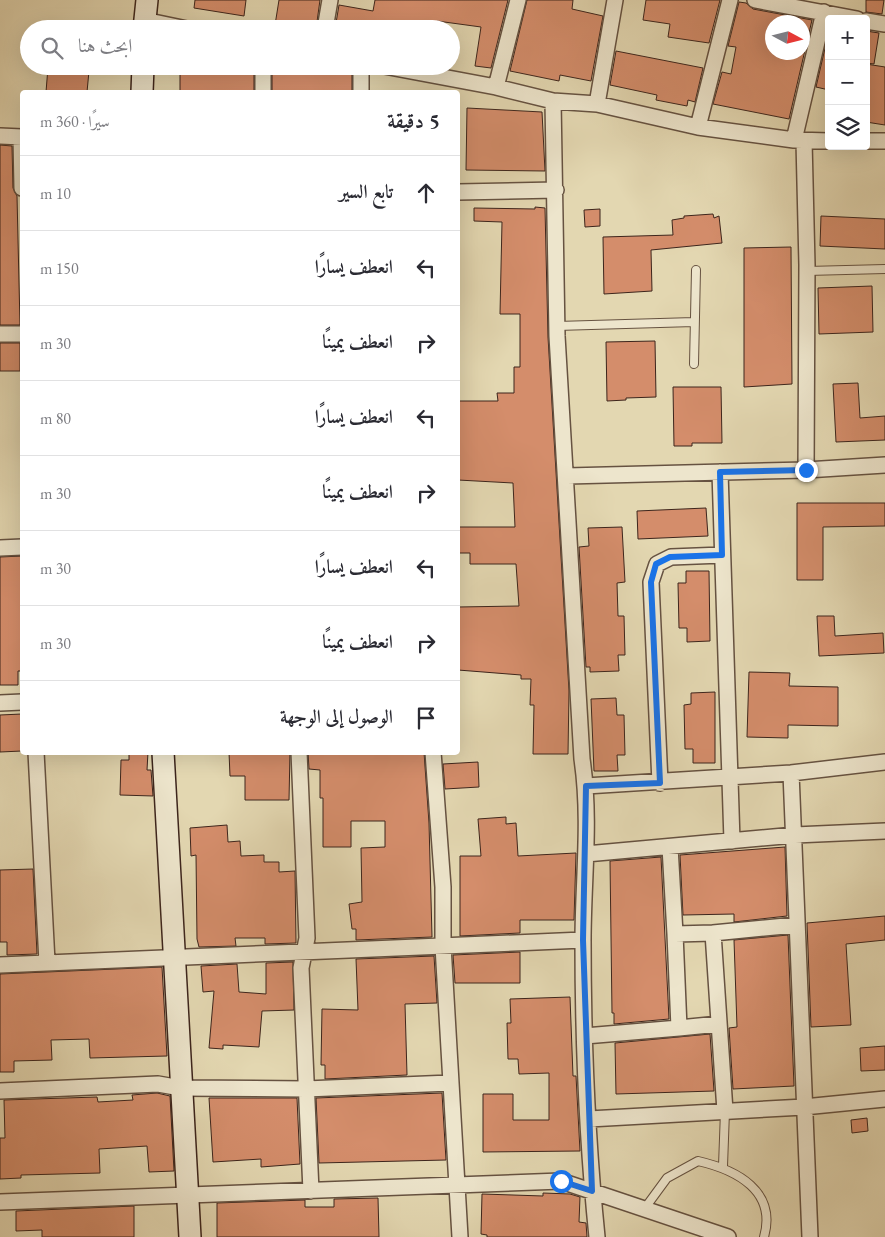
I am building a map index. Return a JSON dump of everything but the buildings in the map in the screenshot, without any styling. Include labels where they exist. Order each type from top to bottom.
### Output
[{"type":"main road","points":[[142,75],[142,90]]},
{"type":"main road","points":[[163,755],[190,1237]]},
{"type":"street","points":[[327,20],[330,0]]},
{"type":"street","points":[[496,87],[518,0]]},
{"type":"street","points":[[597,104],[616,0]]},
{"type":"street","points":[[698,127],[730,0]]},
{"type":"street","points":[[755,0],[838,15]]},
{"type":"street","points":[[806,470],[807,271],[799,140],[824,12]]},
{"type":"street","points":[[145,16],[158,20]]},
{"type":"street","points":[[870,22],[885,24]]},
{"type":"street","points":[[263,75],[263,90]]},
{"type":"street","points":[[361,75],[361,90]]},
{"type":"street","points":[[415,75],[457,87],[496,87],[553,101],[597,104],[698,127],[799,140],[825,141]]},
{"type":"street","points":[[553,101],[557,326],[582,759],[586,786],[583,940],[585,1036],[592,1191],[597,1237]]},
{"type":"street","points":[[0,136],[20,136]]},
{"type":"street","points":[[870,141],[885,141]]},
{"type":"street","points":[[460,192],[556,190]]},
{"type":"street","points":[[0,334],[20,334]]},
{"type":"street","points":[[567,476],[806,470],[885,465]]},
{"type":"street","points":[[720,472],[732,776],[732,841]]},
{"type":"street","points":[[0,548],[20,547]]},
{"type":"street","points":[[660,783],[651,582],[656,564],[670,557],[722,555]]},
{"type":"street","points":[[0,703],[20,702]]},
{"type":"street","points":[[36,755],[47,962]]},
{"type":"street","points":[[299,755],[307,938],[301,968],[312,1192]]},
{"type":"street","points":[[434,755],[443,887],[443,946],[450,1083],[460,1237]]},
{"type":"street","points":[[586,786],[660,783],[885,762]]},
{"type":"street","points":[[791,772],[810,1237]]},
{"type":"street","points":[[586,854],[795,835],[885,831]]},
{"type":"street","points":[[670,847],[680,1028]]},
{"type":"street","points":[[674,934],[713,933],[796,925]]},
{"type":"street","points":[[713,933],[725,1111]]},
{"type":"street","points":[[0,965],[47,962],[174,960],[304,951],[583,940]]},
{"type":"street","points":[[585,1036],[719,1024]]},
{"type":"street","points":[[0,1091],[158,1084],[181,1088],[306,1089],[450,1083]]},
{"type":"street","points":[[589,1119],[804,1106],[885,1099]]},
{"type":"street","points":[[0,1202],[312,1192],[561,1181],[645,1208],[685,1230],[728,1237]]},
{"type":"lane","points":[[807,271],[885,269]]},
{"type":"lane","points":[[694,364],[696,270]]},
{"type":"lane","points":[[557,326],[694,322]]},
{"type":"lane","points":[[723,1166],[725,1111]]},
{"type":"lane","points":[[645,1208],[668,1178],[698,1161],[723,1166],[760,1194],[768,1220],[764,1237]]},
{"type":"route","points":[[561,1181],[592,1191],[583,940],[586,786],[660,783],[651,582],[656,564],[670,557],[722,555],[720,472],[806,470]]}]
